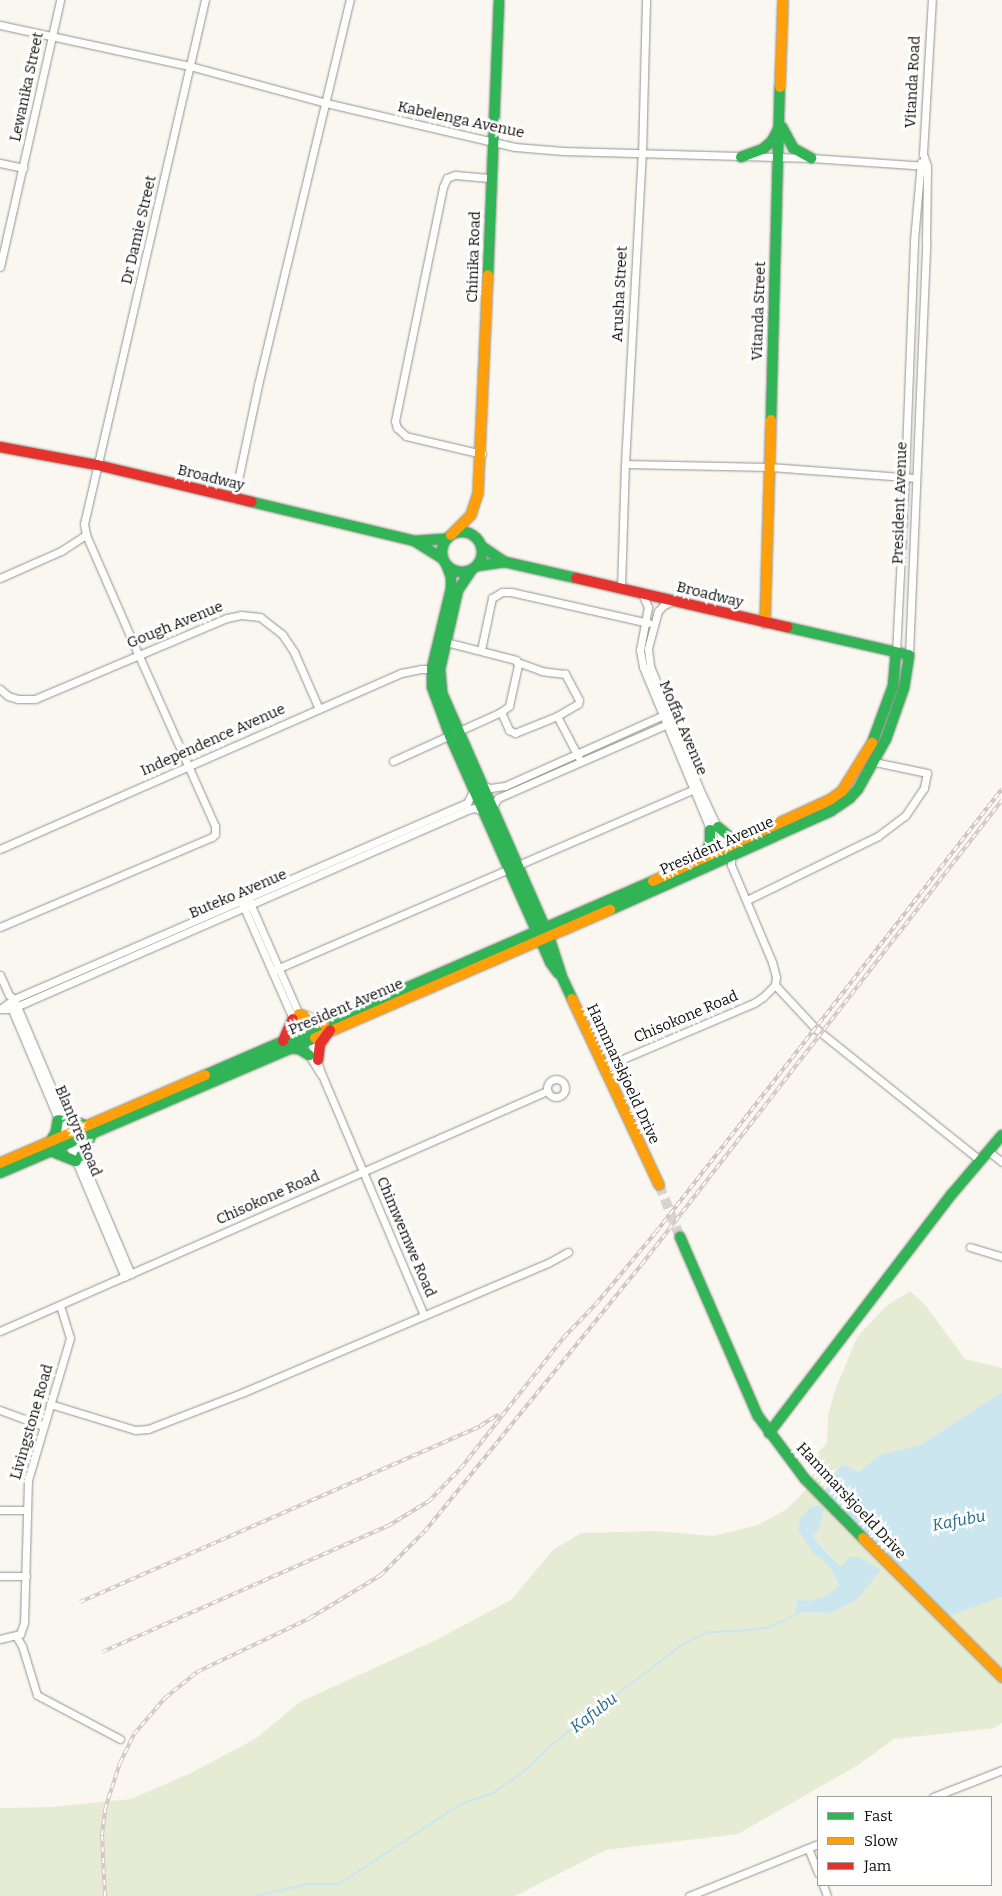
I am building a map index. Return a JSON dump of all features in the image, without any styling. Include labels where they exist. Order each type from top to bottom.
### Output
[{"type":"main road","name":"Chinika Road","points":[[471,515],[478,494],[482,454],[499,0]]},
{"type":"main road","name":"Vitanda Street","points":[[765,623],[783,0]]},
{"type":"main road","points":[[740,156],[763,149],[772,141],[778,130],[780,118]]},
{"type":"main road","points":[[780,118],[782,129],[793,148],[811,158]]},
{"type":"main road","name":"Broadway","points":[[0,447],[97,465],[234,500],[414,541]]},
{"type":"main road","points":[[471,515],[480,543],[481,560],[463,580],[458,590],[446,642],[436,669],[451,589],[451,577],[442,550],[449,537],[471,515]]},
{"type":"main road","points":[[414,541],[449,537],[463,532],[469,533],[505,562]]},
{"type":"main road","points":[[414,541],[458,572],[505,562]]},
{"type":"main road","name":"Broadway","points":[[505,562],[909,655]]},
{"type":"main road","name":"President Avenue","points":[[565,925],[700,861],[726,857],[744,841],[841,806],[858,788],[893,686],[896,653]]},
{"type":"main road","name":"President Avenue","points":[[863,771],[875,762],[886,739],[904,688],[909,655]]},
{"type":"main road","name":"Hammarskjoeld Drive","points":[[436,669],[454,734],[489,810],[532,912],[658,1185]]},
{"type":"main road","points":[[700,861],[710,843],[714,829],[744,841]]},
{"type":"main road","name":"President Avenue","points":[[0,1173],[69,1138],[327,1026],[726,857],[781,829]]},
{"type":"main road","points":[[532,912],[565,925],[556,944],[554,960],[519,944],[532,912]]},
{"type":"main road","points":[[296,1017],[327,1026],[313,1057],[299,1049],[286,1045],[296,1017]]},
{"type":"main road","points":[[61,1119],[89,1130],[78,1159],[50,1147],[61,1119]]},
{"type":"main road","points":[[769,1433],[980,1160],[1002,1135]]},
{"type":"main road","name":"President Avenue","points":[[0,1163],[50,1147]]},
{"type":"main road","name":"Hammarskjoeld Drive","points":[[680,1237],[745,1389],[758,1416],[769,1433],[805,1479],[1002,1677]]},
{"type":"street","name":"Lewanika Street","points":[[0,267],[60,0]]},
{"type":"street","name":"Dr Damie Street","points":[[97,465],[205,0]]},
{"type":"street","points":[[234,500],[258,385],[350,0]]},
{"type":"street","name":"Arusha Street","points":[[622,589],[625,464],[642,154],[646,0]]},
{"type":"street","name":"Vitanda Road","points":[[923,165],[932,0]]},
{"type":"street","name":"Kabelenga Avenue","points":[[0,26],[190,66],[326,104],[493,143],[563,151],[811,158],[923,165]]},
{"type":"street","points":[[0,163],[23,168]]},
{"type":"street","name":"President Avenue","points":[[896,653],[914,240],[923,165]]},
{"type":"street","name":"President Avenue","points":[[909,655],[926,241],[923,165]]},
{"type":"street","points":[[482,454],[406,436],[397,428],[395,421],[443,187],[447,178],[455,175],[492,178]]},
{"type":"street","points":[[914,240],[926,241]]},
{"type":"street","points":[[908,388],[920,389]]},
{"type":"street","points":[[625,464],[770,467],[915,478]]},
{"type":"street","points":[[0,927],[212,838],[215,834],[215,826],[86,535],[84,518],[97,465]]},
{"type":"street","points":[[0,578],[61,550],[86,535]]},
{"type":"street","points":[[480,650],[492,598],[502,592],[511,592],[654,624]]},
{"type":"street","name":"Moffat Avenue","points":[[642,594],[648,607],[641,659],[726,857],[748,900],[772,962],[776,977],[775,985]]},
{"type":"street","name":"Moffat Avenue","points":[[666,714],[648,657],[654,624],[660,608],[673,601]]},
{"type":"street","name":"Gough Avenue","points":[[0,689],[8,696],[18,699],[35,699],[138,654],[227,618],[242,615],[260,617],[275,627],[289,642],[319,709]]},
{"type":"street","points":[[446,642],[480,650],[542,671],[565,674],[569,678],[579,700],[578,704],[557,716],[515,734],[510,730],[501,712]]},
{"type":"street","points":[[393,761],[507,709],[517,662]]},
{"type":"street","name":"Independence Avenue","points":[[0,849],[401,673],[436,669]]},
{"type":"street","points":[[489,810],[498,798],[666,714]]},
{"type":"street","points":[[557,716],[578,757]]},
{"type":"street","points":[[478,787],[505,786],[670,723]]},
{"type":"street","name":"Moffat Avenue","points":[[670,723],[694,789],[714,829]]},
{"type":"street","points":[[748,900],[878,836],[905,816],[924,788],[927,773],[875,762]]},
{"type":"street","name":"Buteko Avenue","points":[[427,824],[467,803],[478,787]]},
{"type":"street","points":[[276,969],[694,789]]},
{"type":"street","name":"Buteko Avenue","points":[[1,1009],[12,1002],[427,824],[470,809],[489,810]]},
{"type":"street","points":[[246,902],[313,1057]]},
{"type":"street","name":"Blantyre Road","points":[[0,975],[128,1276]]},
{"type":"street","points":[[775,985],[815,1028],[980,1160]]},
{"type":"street","name":"Chisokone Road","points":[[604,1067],[754,1003],[775,985]]},
{"type":"street","name":"Chimwemwe Road","points":[[313,1057],[424,1315]]},
{"type":"street","name":"Chisokone Road","points":[[0,1331],[363,1171],[548,1092]]},
{"type":"street","points":[[988,1151],[1002,1162]]},
{"type":"street","points":[[970,1247],[1002,1257]]},
{"type":"street","points":[[50,1404],[135,1430],[148,1429],[244,1392],[548,1263],[568,1252]]},
{"type":"street","name":"Livingstone Road","points":[[16,1636],[23,1627],[28,1480],[70,1338],[60,1304]]},
{"type":"street","points":[[0,1410],[43,1426]]},
{"type":"street","points":[[0,1510],[26,1510]]},
{"type":"street","points":[[0,1576],[26,1576]]},
{"type":"street","points":[[0,1639],[16,1636],[22,1646],[37,1695],[120,1739]]},
{"type":"street","points":[[936,1796],[1002,1770]]},
{"type":"street","points":[[689,1896],[817,1844]]},
{"type":"street","points":[[808,1848],[817,1870]]},
{"type":"green space","points":[[910,1291],[926,1306],[965,1359],[1002,1368],[1002,1392],[920,1445],[879,1455],[859,1472],[943,1617],[1002,1597],[1002,1723],[994,1728],[894,1739],[858,1765],[738,1834],[606,1850],[515,1896],[0,1896],[0,1808],[51,1807],[131,1799],[191,1773],[255,1739],[300,1702],[436,1640],[511,1600],[553,1550],[581,1533],[656,1531],[713,1536],[758,1525],[787,1509],[813,1482],[810,1461],[827,1443],[828,1415],[836,1388],[857,1337],[885,1307]],"holes":[[[812,1535],[841,1568],[856,1601],[830,1613],[794,1612],[798,1599],[810,1601],[824,1597],[839,1587],[832,1571],[824,1561],[813,1553]]]},
{"type":"water","points":[[1002,1392],[1002,1597],[943,1618],[820,1494],[842,1464],[859,1472],[879,1455],[920,1445]]},
{"type":"water","points":[[820,1505],[824,1509],[819,1530],[812,1535],[826,1552],[841,1567],[849,1557],[859,1557],[881,1570],[856,1601],[830,1613],[794,1612],[798,1599],[810,1601],[824,1597],[839,1586],[832,1571],[824,1561],[813,1553],[798,1529],[800,1519],[809,1508]]},
{"type":"waterway","name":"Kafubu","points":[[255,1896],[309,1884],[339,1884],[461,1804],[493,1793],[524,1771],[556,1741],[683,1644],[708,1632],[770,1627],[803,1611]]},
{"type":"tunnel","points":[[659,1185],[680,1237]]},
{"type":"railway","points":[[102,1652],[388,1526],[429,1501],[461,1468],[564,1337],[596,1304],[656,1232],[1002,789]]},
{"type":"railway","points":[[105,1896],[102,1835],[105,1809],[120,1763],[134,1734],[165,1698],[197,1672],[310,1618],[381,1575],[425,1531],[642,1264],[1002,800]]},
{"type":"railway","points":[[80,1602],[480,1426],[499,1414]]},
{"type":"traffic: fast","points":[[488,275],[499,0]]},
{"type":"traffic: fast","points":[[771,420],[780,87]]},
{"type":"traffic: fast","points":[[782,127],[793,148],[811,158]]},
{"type":"traffic: fast","points":[[741,157],[763,149],[772,141],[778,129]]},
{"type":"traffic: fast","points":[[252,502],[414,541],[446,539]]},
{"type":"traffic: fast","points":[[466,532],[473,535],[479,541],[482,552],[481,560],[473,569],[466,572],[458,572],[451,569],[443,560],[442,548],[445,541],[454,533],[466,532]]},
{"type":"traffic: fast","points":[[416,542],[443,559]]},
{"type":"traffic: fast","points":[[481,546],[505,562]]},
{"type":"traffic: fast","points":[[477,566],[505,562],[576,578]]},
{"type":"traffic: fast","points":[[447,566],[451,577],[451,589],[432,668],[432,687],[450,736],[550,962],[558,973]]},
{"type":"traffic: fast","points":[[471,571],[458,590],[440,669],[442,693],[549,937],[561,975],[572,999]]},
{"type":"traffic: fast","points":[[610,910],[831,811],[850,798],[858,789],[886,739],[904,688],[909,655],[787,627]]},
{"type":"traffic: fast","points":[[872,743],[893,686],[896,653]]},
{"type":"traffic: fast","points":[[718,827],[730,837],[743,841]]},
{"type":"traffic: fast","points":[[701,860],[710,843],[710,830]]},
{"type":"traffic: fast","points":[[205,1075],[653,881]]},
{"type":"traffic: fast","points":[[0,1173],[315,1038]]},
{"type":"traffic: fast","points":[[289,1048],[299,1049],[309,1055]]},
{"type":"traffic: fast","points":[[64,1117],[86,1126]]},
{"type":"traffic: fast","points":[[50,1142],[56,1132],[58,1120]]},
{"type":"traffic: fast","points":[[81,1156],[92,1133]]},
{"type":"traffic: fast","points":[[769,1433],[952,1194],[1002,1135]]},
{"type":"traffic: fast","points":[[51,1151],[76,1161]]},
{"type":"traffic: fast","points":[[680,1237],[758,1416],[805,1479],[863,1538]]},
{"type":"traffic: slow","points":[[780,87],[783,0]]},
{"type":"traffic: slow","points":[[451,535],[471,515],[478,494],[488,275]]},
{"type":"traffic: slow","points":[[765,623],[771,420]]},
{"type":"traffic: slow","points":[[653,881],[831,799],[842,791],[872,743]]},
{"type":"traffic: slow","points":[[315,1038],[610,910]]},
{"type":"traffic: slow","points":[[572,999],[659,1185]]},
{"type":"traffic: slow","points":[[299,1014],[324,1024]]},
{"type":"traffic: slow","points":[[0,1163],[205,1075]]},
{"type":"traffic: slow","points":[[863,1538],[1002,1677]]},
{"type":"traffic: jam","points":[[0,447],[97,465],[252,502]]},
{"type":"traffic: jam","points":[[576,578],[787,627]]},
{"type":"traffic: jam","points":[[283,1041],[293,1019]]},
{"type":"traffic: jam","points":[[318,1060],[320,1044],[330,1030]]}]
